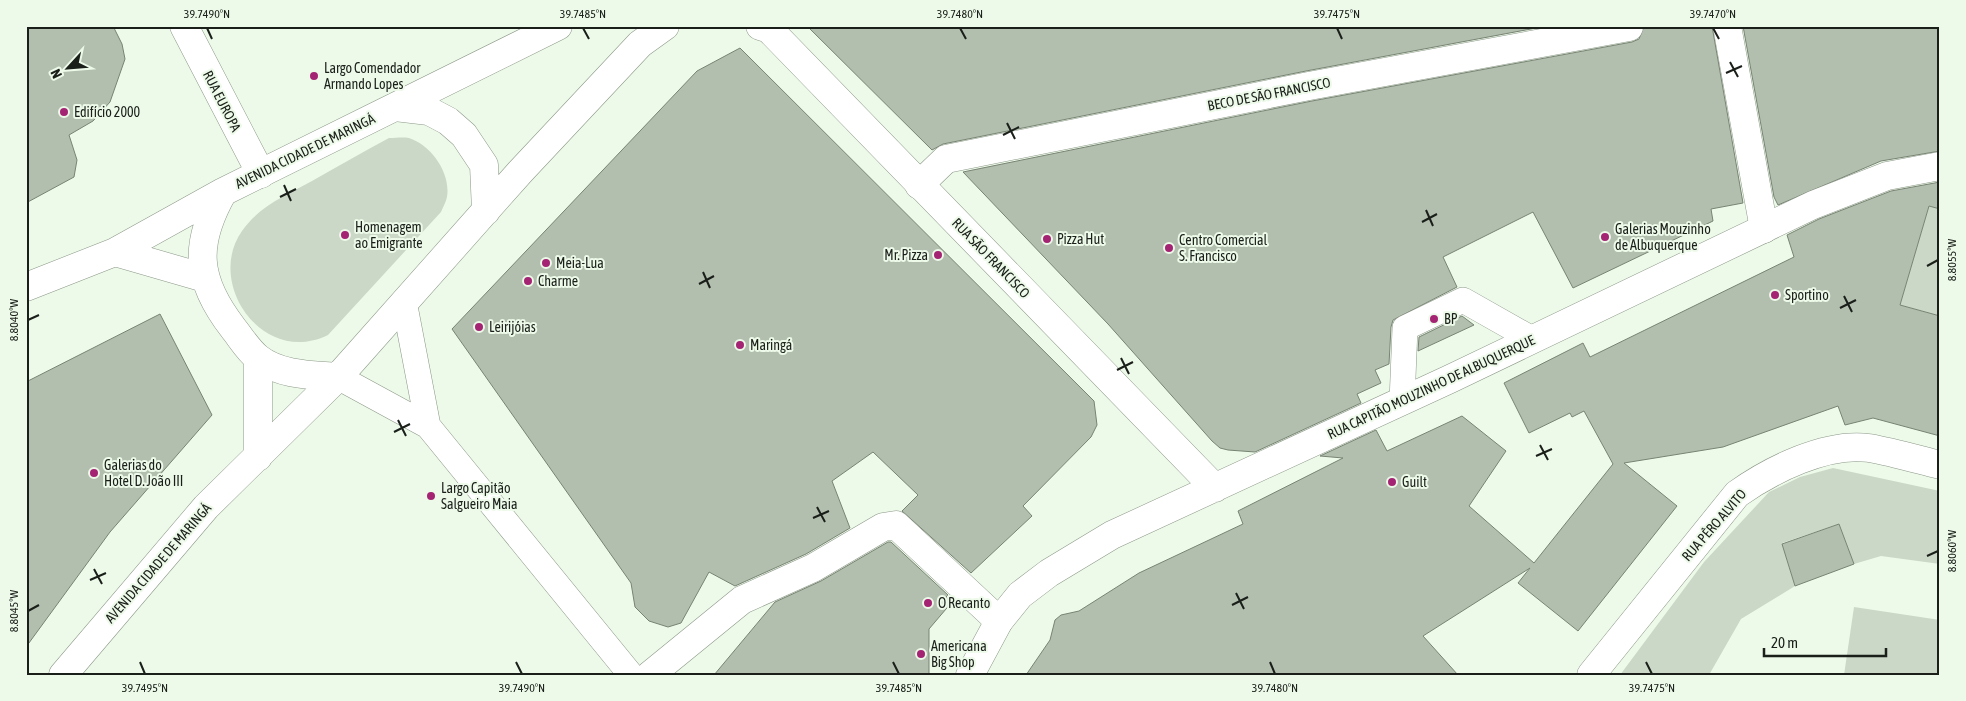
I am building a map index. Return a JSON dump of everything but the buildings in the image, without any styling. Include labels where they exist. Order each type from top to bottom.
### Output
[{"type":"street","name":"RUA EUROPA","points":[[184,26],[261,174]]},
{"type":"street","name":"AVENIDA CIDADE DE MARINGÁ","points":[[338,377],[290,372],[258,358],[228,322],[205,278],[203,243],[209,217],[223,192],[558,26]]},
{"type":"street","name":"AVENIDA CIDADE DE MARINGÁ","points":[[63,675],[206,507],[338,377],[404,301],[640,44],[665,26]]},
{"type":"street","points":[[1727,26],[1764,228]]},
{"type":"street","name":"RUA SÃO FRANCISCO","points":[[766,27],[1216,488]]},
{"type":"street","name":"BECO DE SÃO FRANCISCO","points":[[920,185],[946,159],[1309,86],[1629,28]]},
{"type":"street","points":[[395,107],[429,111],[448,121],[464,135],[484,165],[486,211]]},
{"type":"street","name":"RUA CAPITÃO MOUZINHO DE ALBUQUERQUE","points":[[970,675],[999,621],[1020,595],[1080,554],[1112,535],[1402,402],[1813,205],[1887,176],[1940,166]]},
{"type":"street","points":[[26,286],[115,252],[223,192]]},
{"type":"street","points":[[115,252],[205,278]]},
{"type":"street","points":[[258,358],[258,457]]},
{"type":"street","name":"RUA PÊRO ALVITO","points":[[1591,675],[1737,494],[1760,478],[1807,457],[1834,450],[1867,448],[1940,465]]},
{"type":"street","points":[[650,675],[742,600],[813,568],[883,527],[896,524],[999,621]]},
{"type":"lane","points":[[1402,402],[1405,328],[1463,300],[1532,339]]},
{"type":"lane","points":[[404,301],[428,426]]},
{"type":"lane","points":[[338,377],[428,426],[631,675]]},
{"type":"green space","points":[[389,138],[409,138],[425,147],[438,161],[446,179],[447,188],[447,199],[441,212],[328,335],[304,342],[282,340],[262,330],[247,314],[236,295],[231,274],[232,252],[242,231],[249,222],[274,202]]},
{"type":"green space","points":[[1929,206],[1940,209],[1940,316],[1900,305]]},
{"type":"green space","points":[[1833,468],[1940,491],[1940,564],[1881,556],[1854,564],[1839,524],[1782,543],[1795,586],[1741,619],[1709,675],[1620,675],[1704,562],[1769,492],[1800,477]]},
{"type":"green space","points":[[1854,607],[1940,620],[1940,675],[1844,675]]},
{"type":"place","name":"Largo Comendador Armando Lopes","points":[[314,76]]},
{"type":"place","name":"Edifício 2000","points":[[64,112]]},
{"type":"place","name":"Homenagem ao Emigrante","points":[[345,235]]},
{"type":"place","name":"Galerias Mouzinho de Albuquerque","points":[[1605,237]]},
{"type":"place","name":"Pizza Hut","points":[[1047,239]]},
{"type":"place","name":"Centro Comercial S. Francisco","points":[[1169,248]]},
{"type":"place","name":"Mr. Pizza","points":[[938,255]]},
{"type":"place","name":"Meia-Lua","points":[[546,263]]},
{"type":"place","name":"Charme","points":[[528,281]]},
{"type":"place","name":"Sportino","points":[[1775,295]]},
{"type":"place","name":"BP","points":[[1434,319]]},
{"type":"place","name":"Leirijóias","points":[[479,327]]},
{"type":"place","name":"Maringá","points":[[740,345]]},
{"type":"place","name":"Galerias do Hotel D. João III","points":[[94,473]]},
{"type":"place","name":"Guilt","points":[[1392,482]]},
{"type":"place","name":"Largo Capitão Salgueiro Maia","points":[[431,496]]},
{"type":"place","name":"O Recanto","points":[[928,603]]},
{"type":"place","name":"Americana Big Shop","points":[[921,654]]}]
